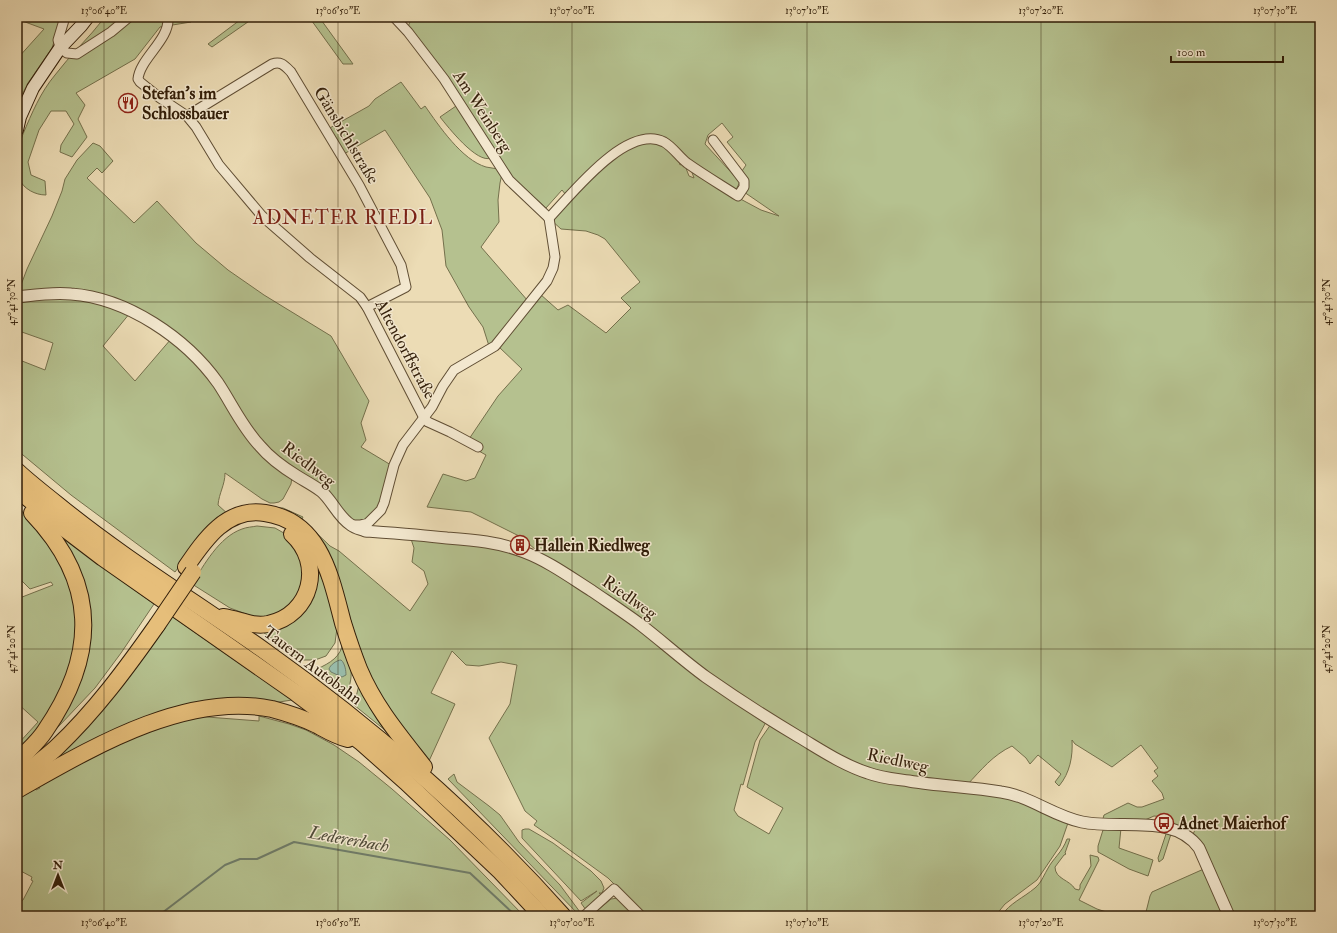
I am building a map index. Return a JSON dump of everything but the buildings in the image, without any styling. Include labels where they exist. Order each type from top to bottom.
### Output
[{"type":"highway","name":"Tauern Autobahn","points":[[17,471],[71,516],[120,553],[266,652],[328,699],[406,762],[498,848],[563,916]]},
{"type":"highway","name":"Tauern Autobahn","points":[[17,490],[61,526],[104,558],[296,693],[361,742],[406,782],[501,872],[542,916]]},
{"type":"highway","points":[[17,490],[31,512],[54,538],[68,561],[75,576],[83,612],[83,627],[79,660],[66,696],[44,732],[17,762]]},
{"type":"highway","points":[[189,570],[200,545],[212,532],[229,519],[239,515],[255,512],[271,514],[286,518],[301,529],[311,538],[328,569],[353,654],[375,702],[384,717],[424,768],[430,783]]},
{"type":"highway","points":[[17,779],[54,750],[92,711],[123,672],[153,622],[189,570],[214,542],[226,532],[244,523],[257,521],[280,526],[293,534],[306,551],[310,561],[310,583],[302,603],[288,616],[273,623],[256,625],[214,616]]},
{"type":"highway","points":[[17,769],[28,762],[87,703],[127,652],[153,622]]},
{"type":"highway","points":[[17,790],[80,756],[131,731],[171,716],[208,708],[244,705],[272,709],[302,719],[335,735],[361,742]]},
{"type":"main road","points":[[17,130],[20,117],[33,88],[60,48],[88,17]]},
{"type":"street","points":[[65,17],[58,40],[60,48],[67,53],[77,54],[110,32],[129,17]]},
{"type":"street","name":"Am Weinberg","points":[[394,17],[408,32],[444,79],[509,180],[549,218]]},
{"type":"street","name":"Altendorffstraße","points":[[171,18],[158,43],[140,70],[138,79],[160,98],[187,116],[196,127],[219,165],[262,216],[310,258],[360,297],[367,307],[424,418]]},
{"type":"street","name":"Gänsbichlstraße","points":[[187,116],[272,64],[281,63],[291,72],[359,185],[400,265],[406,287],[367,307]]},
{"type":"street","points":[[350,525],[368,523],[381,510],[394,465],[403,445],[432,407],[443,386],[454,370],[496,346],[547,281],[553,268],[555,257],[549,218],[597,168],[630,143],[643,139],[653,138],[665,143],[686,162],[738,196],[744,187],[744,181],[713,140]]},
{"type":"street","name":"Riedlweg","points":[[17,298],[58,293],[86,296],[102,299],[151,321],[188,350],[210,372],[243,425],[260,447],[283,466],[322,492],[350,525],[365,531],[483,541],[507,546],[527,553],[557,568],[638,623],[705,676],[770,719],[836,759],[869,774],[940,786],[1001,792],[1021,796],[1058,814],[1081,822],[1102,825],[1159,826],[1177,830],[1190,837],[1199,848],[1229,916]]},
{"type":"street","points":[[424,418],[428,422],[478,447]]},
{"type":"street","points":[[586,914],[614,889],[641,916]]},
{"type":"green space","points":[[17,17],[62,17],[52,48],[28,83],[17,105],[17,59],[44,29],[17,19]]},
{"type":"green space","points":[[105,17],[193,17],[191,22],[160,27],[135,59],[76,93],[85,105],[78,119],[87,137],[72,157],[60,152],[61,145],[74,124],[66,111],[51,111],[39,130],[28,162],[31,175],[45,181],[46,195],[34,193],[21,183],[17,174],[16,162],[19,145],[23,134],[45,89],[67,60]]},
{"type":"green space","points":[[244,17],[255,17],[212,47],[208,44]]},
{"type":"green space","points":[[309,17],[319,17],[353,64],[343,64]]},
{"type":"green space","points":[[414,17],[1320,17],[1319,916],[1231,916],[1201,847],[1192,836],[1198,824],[1193,822],[1188,832],[1164,824],[1165,817],[1154,816],[1138,823],[1102,822],[1104,815],[1128,803],[1137,807],[1142,807],[1164,799],[1162,793],[1152,781],[1158,776],[1154,771],[1158,768],[1141,745],[1112,767],[1075,744],[1072,740],[1070,764],[1066,776],[1059,786],[1055,782],[1061,774],[1038,755],[1030,764],[1026,758],[1012,746],[993,758],[967,785],[916,781],[886,776],[852,765],[825,751],[718,682],[691,663],[640,622],[551,563],[521,537],[471,512],[427,507],[443,474],[466,481],[475,478],[486,455],[477,450],[479,444],[469,439],[498,396],[522,369],[499,347],[540,294],[558,310],[568,305],[606,333],[631,308],[621,298],[640,282],[605,239],[586,231],[561,229],[551,220],[593,174],[619,152],[642,141],[655,141],[673,152],[680,165],[684,163],[689,176],[694,178],[683,155],[675,148],[658,137],[644,135],[623,143],[602,159],[566,195],[562,190],[546,208],[512,177],[511,179],[463,104],[410,32],[409,26]],"holes":[[[722,123],[733,137],[727,142],[746,165],[742,171],[744,192],[779,216],[761,210],[733,195],[740,182],[705,144],[708,135]]]},
{"type":"green space","points":[[401,82],[421,109],[425,106],[444,132],[460,150],[477,163],[486,167],[498,169],[502,174],[498,200],[499,222],[481,247],[528,301],[489,346],[483,327],[469,307],[446,266],[442,230],[430,198],[385,130],[344,154],[328,129],[369,106],[375,99]]},
{"type":"green space","points":[[459,104],[491,158],[478,156],[463,144],[440,117]]},
{"type":"green space","points":[[93,143],[100,146],[113,161],[102,173],[97,168],[87,178],[134,223],[157,201],[196,243],[228,270],[264,295],[331,336],[369,401],[361,423],[366,440],[361,447],[391,465],[383,500],[369,518],[355,522],[261,445],[210,370],[132,308],[23,292],[21,290],[21,285],[27,269],[52,216],[65,179],[77,160]]},
{"type":"green space","points":[[69,296],[130,313],[103,346],[135,381],[171,339],[189,353],[292,477],[291,484],[283,499],[279,502],[270,503],[225,473],[218,505],[229,515],[200,538],[175,572],[71,495],[17,450],[17,359],[45,370],[53,343],[19,331],[21,327],[17,324],[17,301]]},
{"type":"green space","points":[[17,506],[48,539],[75,592],[76,639],[71,669],[60,697],[17,758],[17,745],[38,722],[17,703],[17,599],[53,585],[51,582],[30,589],[17,576]]},
{"type":"green space","points":[[267,507],[283,508],[303,517],[302,519],[330,546],[339,551],[410,611],[428,584],[424,571],[412,562],[414,548],[410,536],[509,548],[558,571],[766,722],[755,742],[743,785],[741,784],[734,810],[738,816],[769,834],[783,808],[747,787],[760,740],[771,724],[846,766],[994,793],[1069,820],[1060,846],[1037,880],[1005,904],[995,916],[737,916],[736,912],[709,912],[710,916],[646,916],[608,878],[534,825],[537,821],[525,811],[489,738],[510,704],[517,665],[501,662],[479,666],[466,665],[452,651],[431,693],[455,704],[429,761],[399,726],[371,678],[340,588]]},
{"type":"green space","points":[[257,526],[275,528],[289,536],[306,568],[296,601],[278,617],[262,620],[230,608],[192,584],[213,552],[226,538],[242,529]]},
{"type":"green space","points":[[64,539],[154,604],[95,688],[42,744],[86,642],[62,541]]},
{"type":"green space","points":[[314,566],[319,572],[326,587],[337,628],[335,643],[326,656],[315,660],[300,660],[290,651],[257,628],[281,624]]},
{"type":"green space","points":[[170,615],[292,700],[266,704],[236,701],[36,771]]},
{"type":"green space","points":[[343,642],[351,671],[348,690],[335,685],[317,669],[337,656]]},
{"type":"green space","points":[[360,681],[391,735],[354,705]]},
{"type":"green space","points":[[194,716],[259,721],[259,716],[306,730],[334,745],[359,762],[392,789],[450,840],[524,916],[17,916],[17,904],[23,900],[33,881],[31,880],[32,877],[17,869],[17,795],[34,787],[36,790],[40,788],[38,785],[148,730]]},
{"type":"green space","points":[[454,774],[457,782],[500,815],[519,842],[560,885],[580,912],[578,914],[448,779]]},
{"type":"green space","points":[[1121,828],[1119,848],[1153,860],[1148,876],[1129,869],[1098,852],[1098,846],[1103,830]]},
{"type":"green space","points":[[529,829],[553,843],[591,871],[601,881],[604,888],[602,893],[599,893],[602,895],[586,910],[581,903],[597,891],[581,901],[522,838],[522,830]]},
{"type":"green space","points":[[1167,831],[1188,841],[1171,834],[1163,859],[1159,862],[1158,858]]},
{"type":"green space","points":[[1067,839],[1070,839],[1065,853],[1066,854],[1055,867],[1057,874],[1070,883],[1075,889],[1079,890],[1080,885],[1091,866],[1090,855],[1098,857],[1099,860],[1079,900],[1097,909],[1119,916],[1001,916],[1008,908],[1039,884],[1049,866],[1063,848]]},
{"type":"green space","points":[[1206,868],[1227,916],[1145,916],[1152,892]]},
{"type":"green space","points":[[618,898],[639,916],[591,916],[611,899]]},
{"type":"shaded area","points":[[341,660],[346,673],[346,675],[342,677],[331,672],[329,669],[334,663]]},
{"type":"waterway","name":"Ledererbach","points":[[158,916],[225,865],[240,859],[257,859],[294,842],[470,873],[516,916]]},
{"type":"place","name":"Stefan's im Schlossbauer","points":[[128,103]]},
{"type":"place","name":"Hallein Riedlweg","points":[[520,545]]},
{"type":"place","name":"Adnet Maierhof","points":[[1164,823]]},
{"type":"district","name":"ADNETER RIEDL","points":[[343,217]]}]
